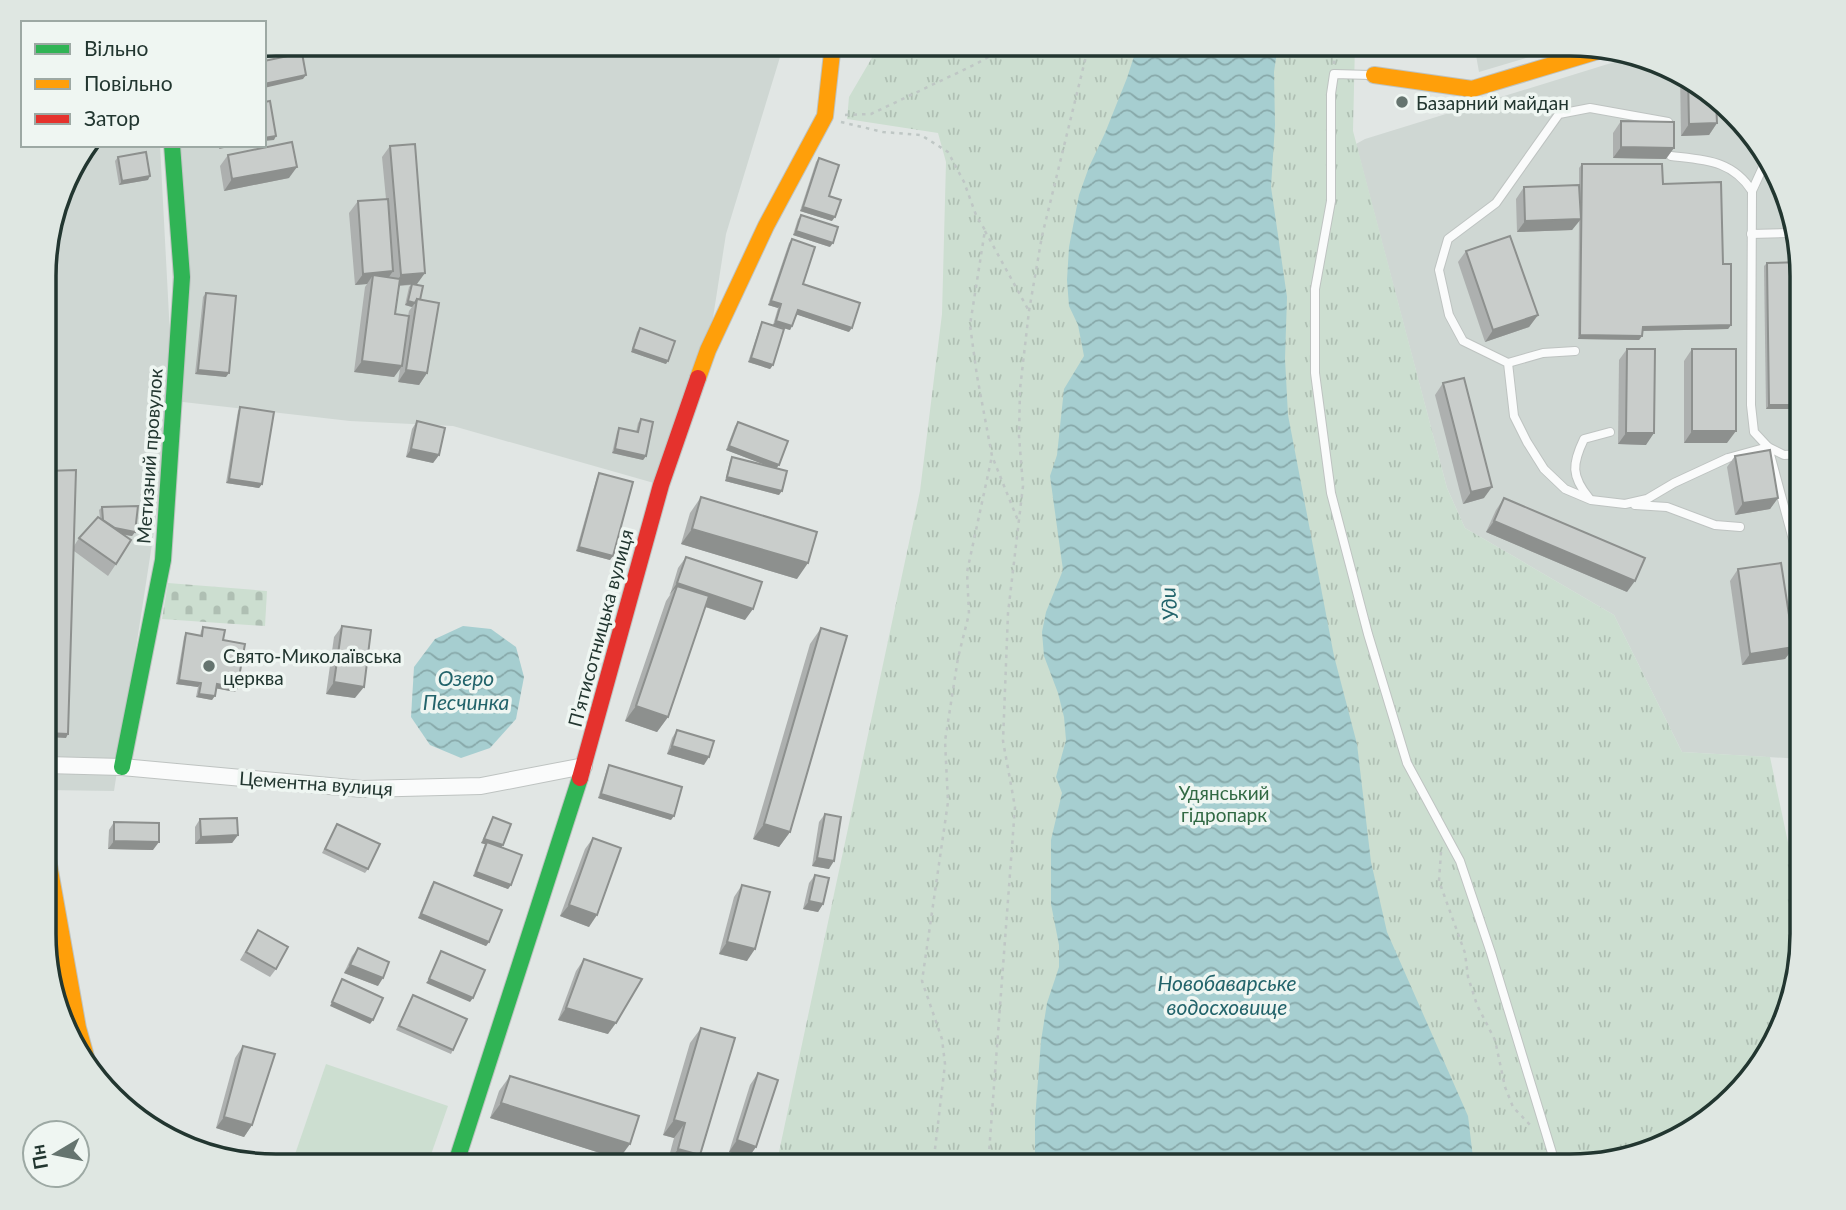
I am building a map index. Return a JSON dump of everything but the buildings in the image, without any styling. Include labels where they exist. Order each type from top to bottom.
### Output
[{"type":"street","points":[[825,116],[832,56]]},
{"type":"street","points":[[1374,75],[1472,89],[1582,57]]},
{"type":"street","name":"П’ятисотницька вулиця","points":[[459,1154],[584,766],[661,485],[708,350],[766,226],[825,116]]},
{"type":"street","name":"Метизний провулок","points":[[122,767],[163,561],[182,277],[172,147]]},
{"type":"street","name":"Цементна вулиця","points":[[56,765],[122,767],[362,789],[481,786],[584,766]]},
{"type":"street","points":[[56,904],[79,1030]]},
{"type":"lane","points":[[1374,75],[1334,74],[1331,93],[1331,201],[1315,289],[1315,373],[1331,493],[1368,634],[1407,763],[1465,874],[1496,966],[1552,1154]]},
{"type":"lane","points":[[1575,351],[1543,353],[1508,363],[1463,341],[1449,315],[1439,270],[1448,239],[1496,203],[1559,114],[1590,108],[1668,122]]},
{"type":"lane","points":[[1671,156],[1724,165],[1743,177],[1752,191]]},
{"type":"lane","points":[[1762,169],[1752,191],[1751,405],[1754,432],[1768,447],[1784,455],[1790,455]]},
{"type":"lane","points":[[1751,234],[1786,233]]},
{"type":"lane","points":[[1508,363],[1514,416],[1544,469],[1565,489],[1591,500],[1667,507],[1715,525],[1740,527]]},
{"type":"lane","points":[[1591,500],[1577,483],[1576,457],[1584,439],[1610,432]]},
{"type":"lane","points":[[1625,504],[1647,499],[1728,458],[1768,447]]},
{"type":"lane","points":[[1768,447],[1790,529]]},
{"type":"path","points":[[825,116],[871,114],[990,56]]},
{"type":"path","points":[[989,1154],[1015,807],[1003,741],[1008,613],[1023,486],[1019,436],[1020,389],[1028,312],[1041,236],[1086,56]]},
{"type":"path","points":[[1334,74],[1335,56]]},
{"type":"path","points":[[825,116],[883,132],[921,135],[948,152],[1028,312]]},
{"type":"path","points":[[985,230],[970,325],[992,456],[1019,523]]},
{"type":"path","points":[[934,1154],[945,1064],[942,1039],[922,981],[948,802],[945,741],[968,614],[967,572],[992,456]]},
{"type":"path","points":[[1442,828],[1439,881],[1465,953],[1468,977],[1477,1006],[1495,1040],[1505,1087],[1513,1107],[1548,1140]]},
{"type":"shaded area","points":[[780,56],[726,234],[708,350],[661,485],[453,426],[350,421],[174,401],[114,791],[56,790],[56,276],[63,219],[85,166],[98,147],[160,147],[173,392],[172,147],[266,147],[266,57]]},
{"type":"shaded area","points":[[1476,56],[1533,56],[1479,72]]},
{"type":"shaded area","points":[[1617,61],[1680,85],[1715,110],[1745,142],[1761,166],[1773,192],[1783,219],[1790,261],[1790,758],[1682,752],[1614,615],[1465,528],[1447,488],[1356,144]]},
{"type":"green space","name":"Удянський гідропарк","points":[[873,56],[1355,56],[1353,131],[1447,488],[1465,528],[1614,615],[1682,752],[1770,757],[1790,852],[1790,949],[1786,977],[1767,1032],[1736,1079],[1715,1100],[1680,1125],[1654,1137],[1627,1147],[1585,1154],[779,1154],[920,491],[942,314],[946,162],[938,133],[847,119],[849,97]]},
{"type":"green space","points":[[168,583],[267,591],[265,626],[162,619]]},
{"type":"green space","points":[[326,1064],[448,1106],[431,1154],[295,1154]]},
{"type":"water","name":"Новобаварське водосховище","points":[[1134,56],[1276,56],[1271,187],[1287,297],[1285,359],[1288,415],[1334,656],[1357,744],[1371,862],[1387,932],[1468,1116],[1473,1154],[1035,1154],[1041,1041],[1047,1003],[1059,967],[1059,945],[1051,904],[1051,840],[1062,793],[1056,777],[1066,740],[1058,693],[1044,656],[1042,632],[1046,612],[1063,570],[1050,476],[1057,455],[1064,389],[1084,356],[1078,325],[1069,306],[1069,247],[1079,195]]},
{"type":"water","name":"Озеро Песчинка","points":[[463,626],[491,629],[516,647],[524,677],[516,719],[490,748],[461,758],[430,745],[411,717],[414,667],[435,639]]},
{"type":"traffic: fast","points":[[122,767],[163,560],[182,277],[172,147]]},
{"type":"traffic: fast","points":[[459,1154],[580,778]]},
{"type":"traffic: slow","points":[[698,378],[708,350],[766,226],[825,116],[832,56]]},
{"type":"traffic: slow","points":[[1374,75],[1472,89],[1580,57]]},
{"type":"traffic: slow","points":[[56,904],[79,1030]]},
{"type":"traffic: jam","points":[[580,778],[661,485],[698,378]]},
{"type":"place","name":"Базарний майдан","points":[[1402,102]]},
{"type":"place","name":"Свято-Миколаївська церква","points":[[209,666]]},
{"type":"water label","name":"Уди","points":[[1168,604]]}]
